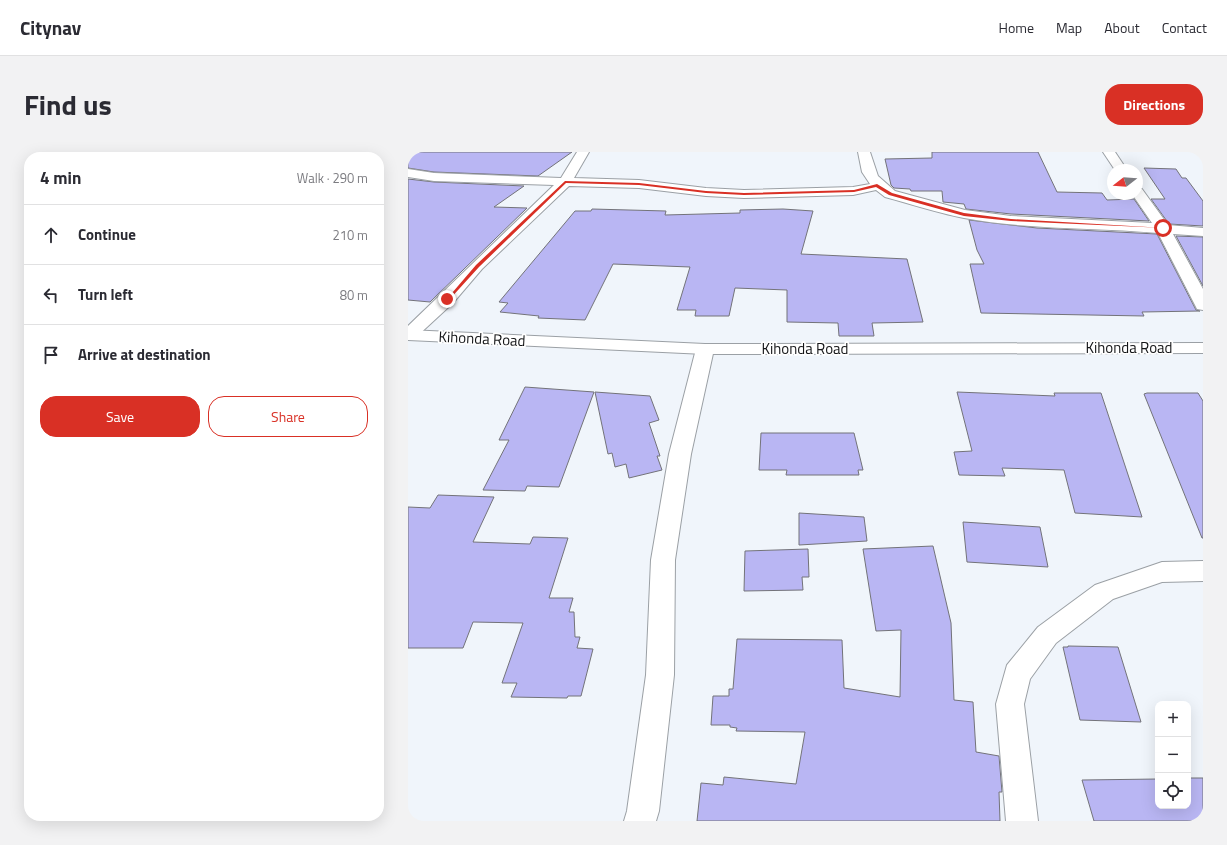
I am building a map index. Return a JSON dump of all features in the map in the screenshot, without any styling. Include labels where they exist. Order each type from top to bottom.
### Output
[{"type":"street","points":[[408,335],[447,299],[478,266],[565,182],[583,152]]},
{"type":"street","points":[[864,152],[872,180],[877,186],[890,194],[964,214],[1011,220],[1163,228],[1203,232]]},
{"type":"street","points":[[1109,152],[1118,164]]},
{"type":"street","points":[[408,173],[434,177],[639,184],[706,192],[770,194],[854,191],[877,186]]},
{"type":"street","points":[[1143,200],[1163,228],[1203,305]]},
{"type":"street","name":"Kihonda Road","points":[[408,335],[704,349],[1203,348]]},
{"type":"street","points":[[640,821],[643,810],[660,675],[663,560],[680,454],[704,349]]},
{"type":"street","points":[[1022,821],[1010,704],[1017,674],[1047,635],[1104,592],[1162,572],[1203,572]]},
{"type":"building","points":[[408,152],[572,152],[538,176],[434,172],[408,168]]},
{"type":"building","points":[[932,152],[1038,152],[1057,192],[1102,193],[1107,200],[1135,200],[1149,221],[1011,214],[966,209],[964,204],[943,202],[942,191],[911,191],[910,189],[894,188],[891,185],[885,159],[932,158]]},
{"type":"building","points":[[1144,168],[1176,169],[1182,178],[1186,178],[1203,201],[1203,226],[1169,224],[1151,199],[1165,199]]},
{"type":"building","points":[[408,179],[434,182],[524,186],[494,207],[527,208],[430,302],[408,300]]},
{"type":"building","points":[[592,209],[666,211],[665,215],[740,213],[740,210],[783,209],[813,211],[801,254],[907,259],[923,322],[872,323],[874,336],[839,336],[838,323],[787,322],[787,290],[735,288],[729,316],[695,316],[696,310],[677,310],[690,267],[613,264],[585,320],[538,318],[539,316],[500,312],[508,303],[499,302],[575,211],[591,211]]},
{"type":"building","points":[[969,220],[1037,228],[1157,234],[1196,310],[1200,311],[1142,312],[1144,316],[981,313],[970,264],[984,264],[977,250]]},
{"type":"building","points":[[1176,236],[1203,237],[1203,286]]},
{"type":"building","points":[[525,387],[594,392],[559,487],[527,486],[525,491],[483,490],[509,440],[499,440]]},
{"type":"building","points":[[595,392],[650,396],[659,420],[649,423],[660,456],[657,456],[662,470],[629,478],[626,464],[615,467],[612,453],[608,454]]},
{"type":"building","points":[[957,392],[1055,396],[1054,393],[1101,393],[1142,517],[1075,513],[1064,470],[1002,468],[1005,476],[959,475],[954,452],[972,451]]},
{"type":"building","points":[[1198,393],[1203,401],[1203,538],[1144,394]]},
{"type":"building","points":[[761,433],[854,433],[863,470],[858,470],[859,475],[786,475],[787,470],[759,470]]},
{"type":"building","points":[[438,495],[494,497],[473,542],[530,544],[533,537],[568,538],[549,598],[573,598],[569,612],[574,612],[575,637],[580,637],[577,648],[593,649],[581,696],[568,696],[567,698],[511,697],[517,683],[502,683],[523,623],[473,622],[463,648],[408,648],[408,507],[430,508]]},
{"type":"building","points":[[799,513],[864,517],[867,541],[799,545]]},
{"type":"building","points":[[963,522],[1040,527],[1048,567],[967,562]]},
{"type":"building","points":[[933,546],[951,623],[954,700],[973,702],[976,752],[999,756],[1002,792],[999,792],[1000,821],[697,821],[701,783],[723,785],[724,777],[796,784],[805,732],[736,731],[737,728],[730,727],[730,725],[711,725],[713,696],[729,696],[729,689],[733,689],[737,639],[842,640],[844,688],[900,697],[901,630],[876,631],[863,549]]},
{"type":"building","points":[[808,549],[809,577],[802,577],[803,590],[744,591],[745,551]]},
{"type":"building","points":[[1063,647],[1118,647],[1141,722],[1080,720]]},
{"type":"building","points":[[1191,778],[1203,778],[1203,821],[1094,821],[1082,780],[1155,779],[1155,809],[1191,809]]},
{"type":"route","points":[[447,299],[478,266],[565,182],[639,184],[706,192],[744,194],[854,191],[877,186],[890,194],[964,214],[1049,223],[1108,224],[1163,228]]}]
